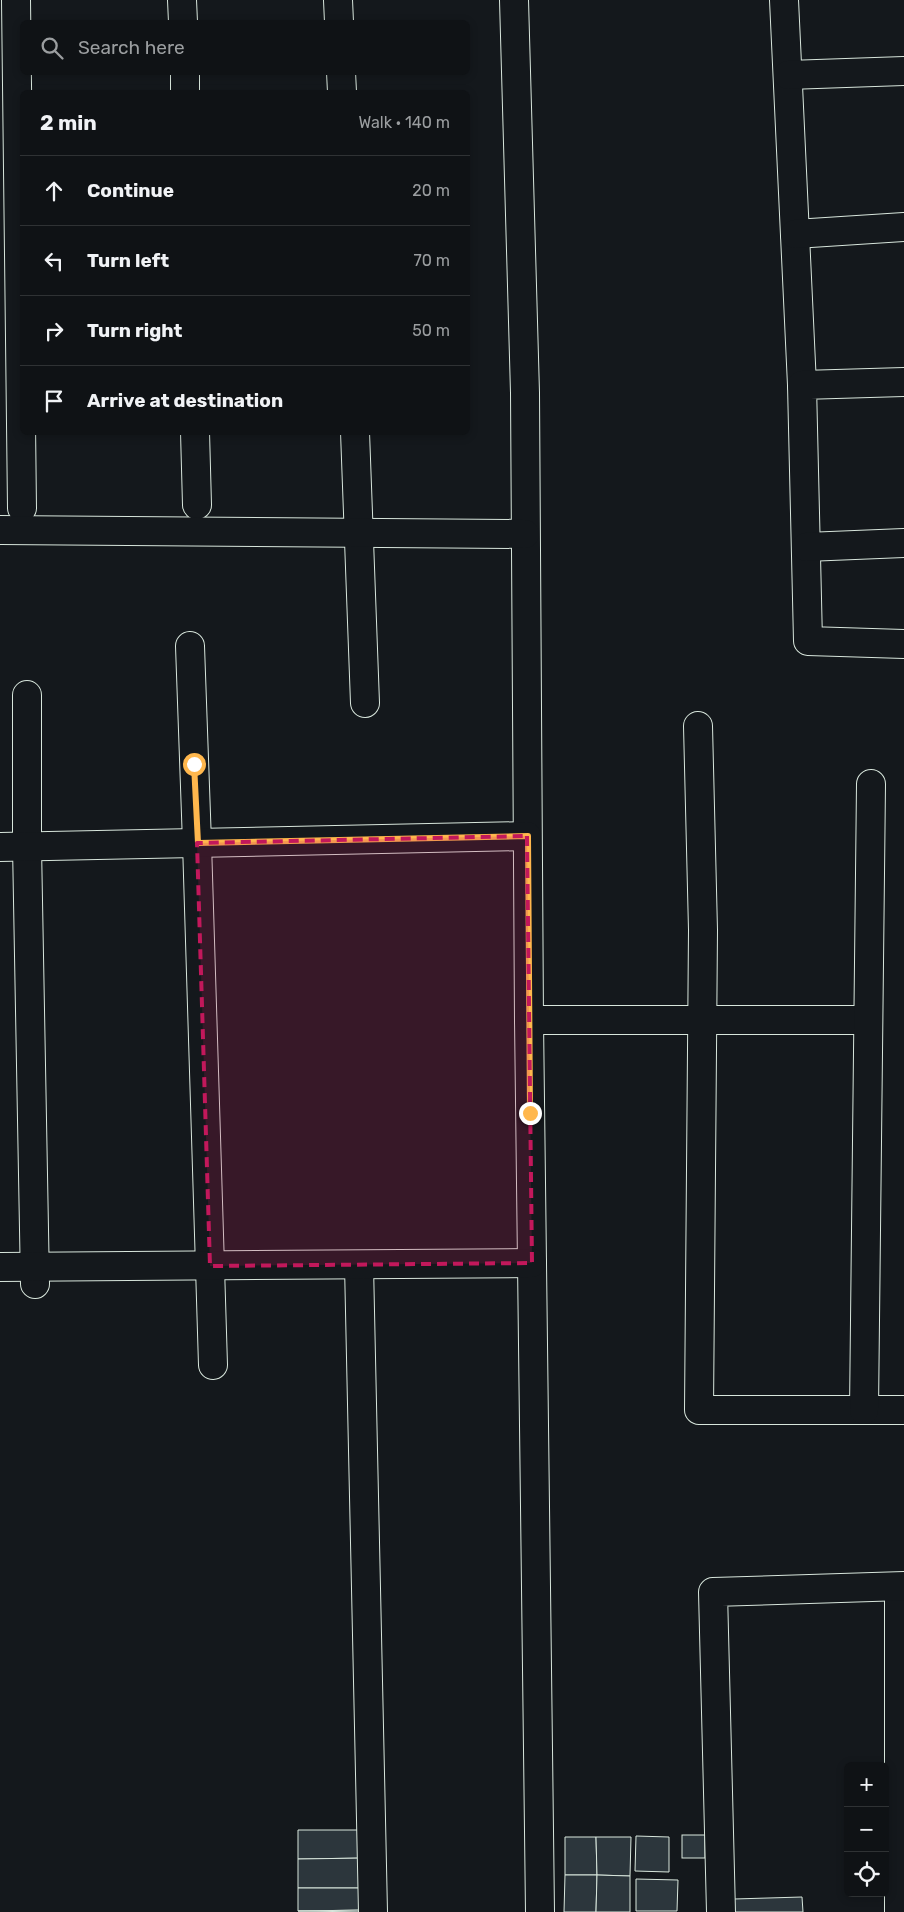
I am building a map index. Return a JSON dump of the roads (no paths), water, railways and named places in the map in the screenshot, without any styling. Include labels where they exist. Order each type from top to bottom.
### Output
[{"type":"street","points":[[16,0],[20,339]]},
{"type":"street","points":[[182,0],[183,20]]},
{"type":"street","points":[[338,0],[339,20]]},
{"type":"street","points":[[514,0],[525,393],[529,1020],[540,1912]]},
{"type":"street","points":[[784,0],[802,385],[808,641],[904,644]]},
{"type":"street","points":[[788,75],[904,71]]},
{"type":"street","points":[[185,75],[185,90]]},
{"type":"street","points":[[341,75],[342,90]]},
{"type":"street","points":[[795,234],[904,227]]},
{"type":"street","points":[[802,385],[904,382]]},
{"type":"street","points":[[21,435],[22,508]]},
{"type":"street","points":[[195,435],[198,505]]},
{"type":"street","points":[[355,435],[365,703]]},
{"type":"street","points":[[0,530],[526,534]]},
{"type":"street","points":[[806,546],[904,543]]},
{"type":"street","points":[[190,646],[198,843],[213,1365]]},
{"type":"street","points":[[27,695],[27,846],[35,1276]]},
{"type":"street","points":[[698,726],[703,930],[699,1410],[904,1410]]},
{"type":"street","points":[[864,1410],[871,784]]},
{"type":"street","points":[[0,846],[528,836]]},
{"type":"street","points":[[529,1020],[868,1020]]},
{"type":"street","points":[[0,1267],[35,1276],[210,1266],[532,1264]]},
{"type":"street","points":[[359,1265],[373,1912]]},
{"type":"street","points":[[721,1912],[713,1592],[901,1586],[899,1912]]}]
